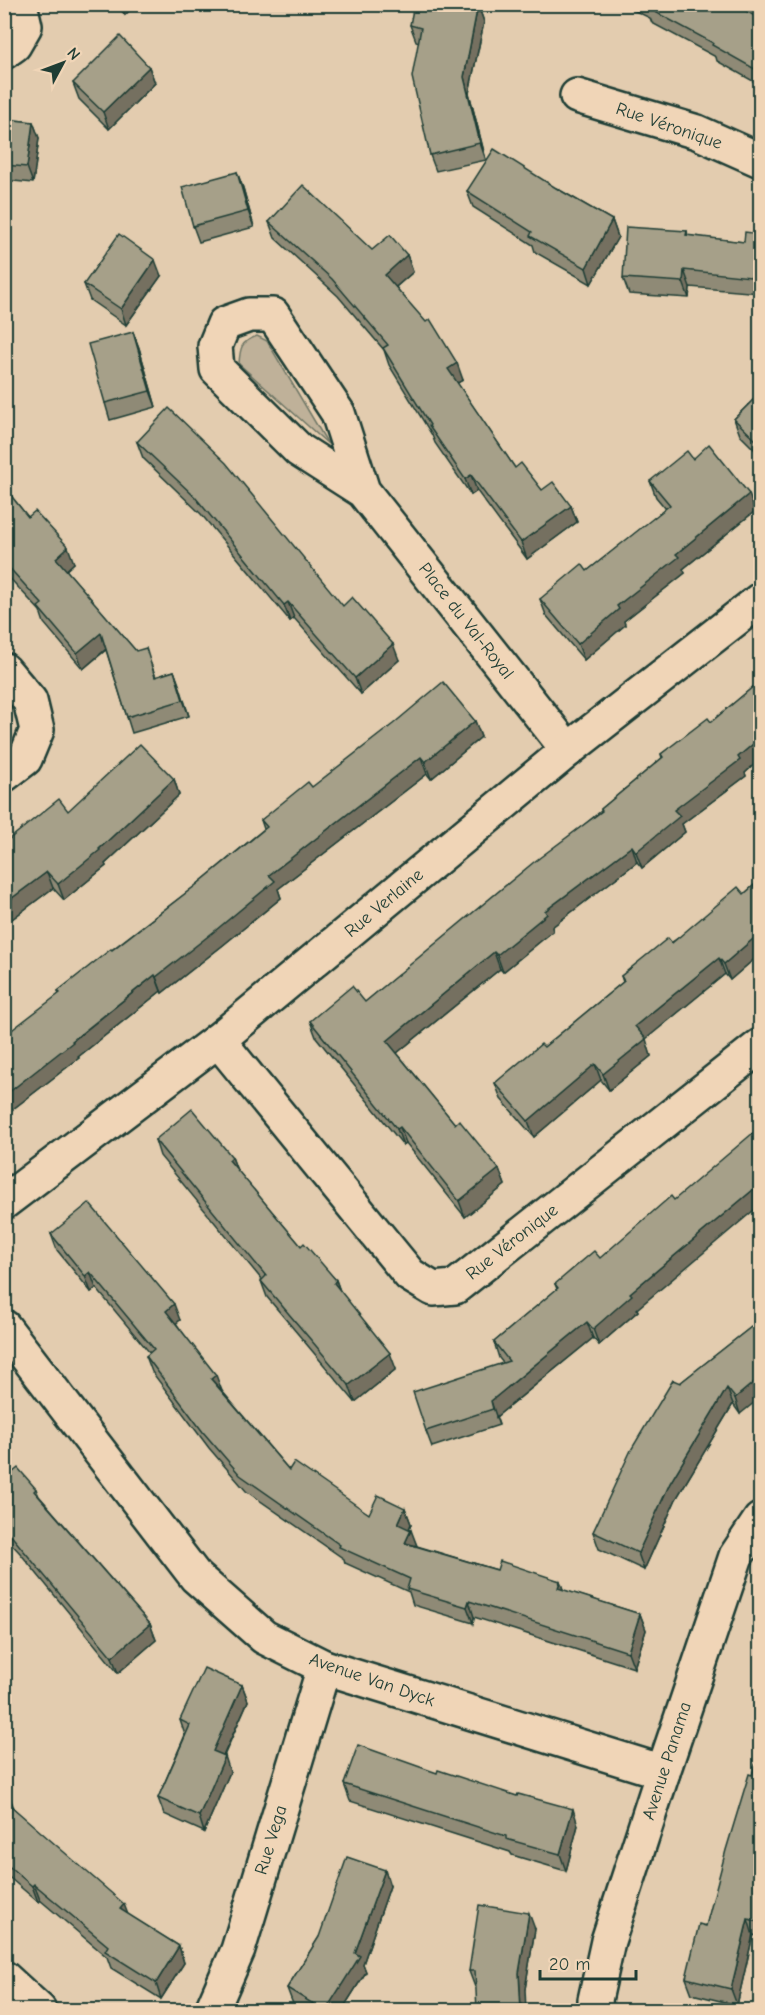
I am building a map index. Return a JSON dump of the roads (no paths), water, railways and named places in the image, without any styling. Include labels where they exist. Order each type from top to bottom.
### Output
[{"type":"street","points":[[4,52],[14,45],[25,26],[20,4]]},
{"type":"street","name":"Rue Véronique","points":[[577,96],[697,132],[760,160]]},
{"type":"street","name":"Place du Val-Royal","points":[[363,491],[338,413],[273,315],[249,315],[224,324],[215,346],[217,369],[299,450],[363,491],[568,750]]},
{"type":"street","name":"Rue Verlaine","points":[[4,1202],[219,1040],[568,750],[760,600]]},
{"type":"street","points":[[4,670],[30,701],[37,730],[25,759],[4,775]]},
{"type":"street","name":"Rue Véronique","points":[[219,1040],[410,1275],[433,1289],[455,1287],[760,1046]]},
{"type":"street","name":"Avenue Van Dyck","points":[[4,1327],[196,1577],[264,1637],[324,1667],[663,1772]]},
{"type":"street","name":"Avenue Panama","points":[[596,2010],[595,2000],[608,1941],[663,1772],[736,1556],[760,1520]]},
{"type":"street","name":"Rue Vega","points":[[212,2010],[238,1950],[324,1667]]},
{"type":"street","points":[[4,1978],[39,2010]]}]
